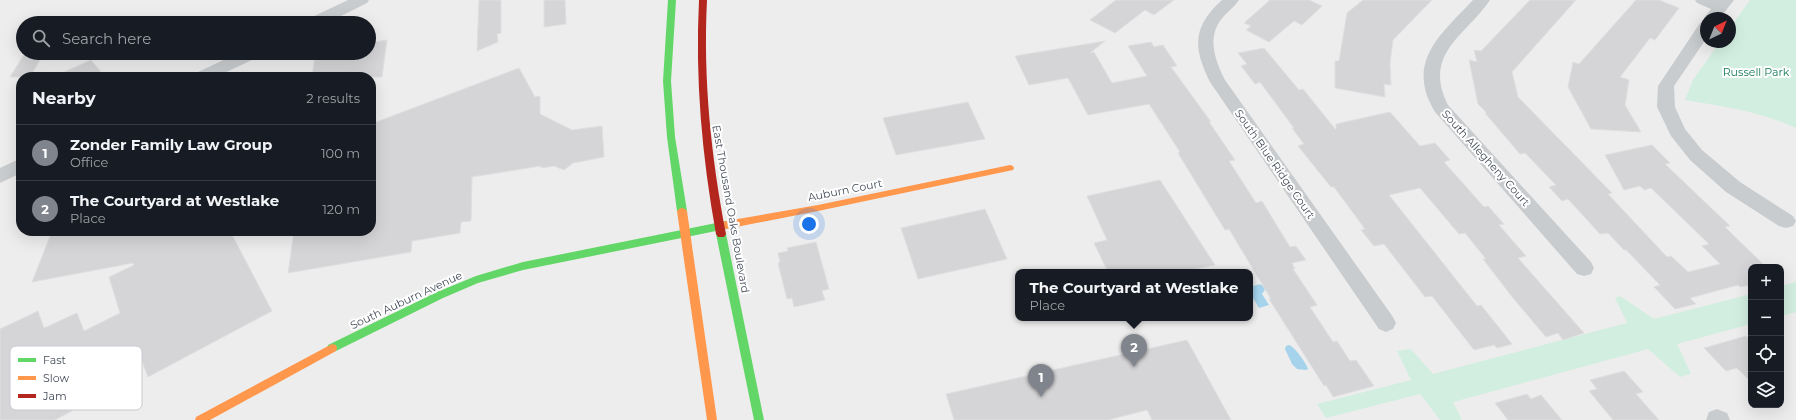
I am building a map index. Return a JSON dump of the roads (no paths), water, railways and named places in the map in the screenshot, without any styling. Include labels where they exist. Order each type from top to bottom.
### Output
[{"type":"main road","points":[[672,0],[667,81],[671,137],[712,420]]},
{"type":"main road","name":"East Thousand Oaks Boulevard","points":[[703,0],[701,82],[704,123],[720,225],[759,420]]},
{"type":"main road","name":"Auburn Court","points":[[684,232],[818,208],[1010,168]]},
{"type":"main road","name":"South Auburn Avenue","points":[[200,420],[314,357],[440,295],[476,280],[523,266],[684,232]]},
{"type":"street","points":[[328,16],[361,0]]},
{"type":"street","name":"South Blue Ridge Court","points":[[1230,0],[1211,20],[1205,34],[1206,57],[1210,68],[1218,82],[1386,323]]},
{"type":"street","name":"South Allegheny Court","points":[[1482,0],[1440,47],[1433,58],[1430,74],[1434,92],[1441,108],[1584,268]]},
{"type":"street","points":[[1703,0],[1719,8]]},
{"type":"street","points":[[1700,36],[1666,86],[1666,107],[1677,132],[1696,155],[1732,187],[1786,220]]},
{"type":"street","points":[[212,72],[237,60]]},
{"type":"street","points":[[0,176],[16,168]]},
{"type":"water","points":[[1260,284],[1266,288],[1262,294],[1269,305],[1259,308],[1253,298],[1253,286]]},
{"type":"water","points":[[1289,345],[1300,356],[1308,369],[1297,369],[1292,364],[1285,349],[1286,346]]},
{"type":"place","name":"The Courtyard at Westlake","points":[[1134,367]]},
{"type":"place","name":"Zonder Family Law Group","points":[[1041,397]]},
{"type":"park label","name":"Russell Park","points":[[1756,72]]}]
